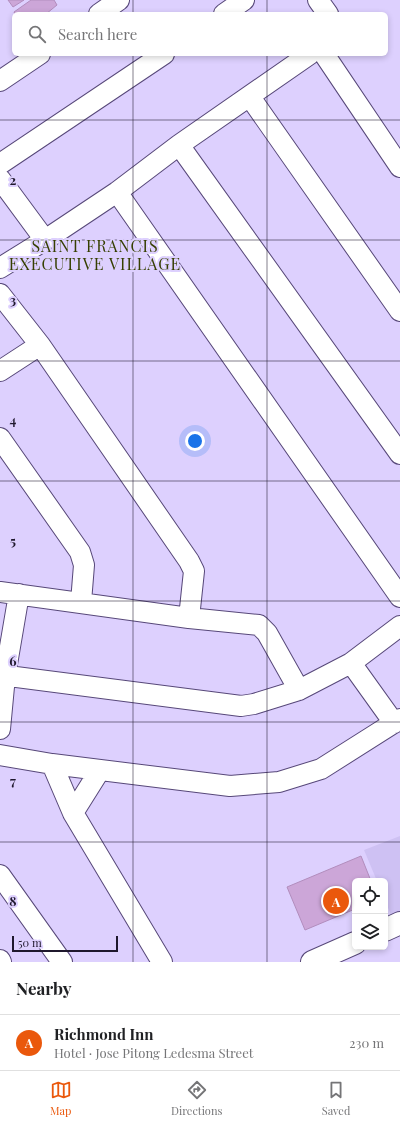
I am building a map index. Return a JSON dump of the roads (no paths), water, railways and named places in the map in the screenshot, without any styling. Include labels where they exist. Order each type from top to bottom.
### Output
[{"type":"main road","points":[[388,929],[400,923]]},
{"type":"main road","points":[[312,962],[352,944]]},
{"type":"street","points":[[102,12],[119,0]]},
{"type":"street","points":[[227,12],[244,0]]},
{"type":"street","points":[[318,0],[327,12]]},
{"type":"street","points":[[0,81],[37,56]]},
{"type":"street","points":[[0,164],[161,56]]},
{"type":"street","points":[[0,268],[117,192],[179,145],[307,56]]},
{"type":"street","points":[[325,56],[400,167]]},
{"type":"street","points":[[250,97],[400,312]]},
{"type":"street","points":[[179,145],[400,454]]},
{"type":"street","points":[[0,179],[45,240]]},
{"type":"street","points":[[117,192],[400,597]]},
{"type":"street","points":[[0,294],[40,345],[194,571],[189,618]]},
{"type":"street","points":[[0,371],[40,345]]},
{"type":"street","points":[[0,438],[80,552],[84,565],[81,602]]},
{"type":"street","points":[[0,729],[10,593],[189,618],[259,625],[267,633],[299,690]]},
{"type":"street","points":[[3,675],[241,706],[254,704],[299,690],[351,663],[400,626]]},
{"type":"street","points":[[0,755],[52,764],[230,786],[279,782],[321,769],[397,721],[351,663]]},
{"type":"street","points":[[52,764],[73,813],[162,962]]},
{"type":"street","points":[[73,813],[100,770]]},
{"type":"street","points":[[0,875],[62,962]]},
{"type":"place","name":"Richmond Inn","points":[[336,901]]},
{"type":"district","name":"SAINT FRANCIS EXECUTIVE VILLAGE","points":[[95,254]]}]
